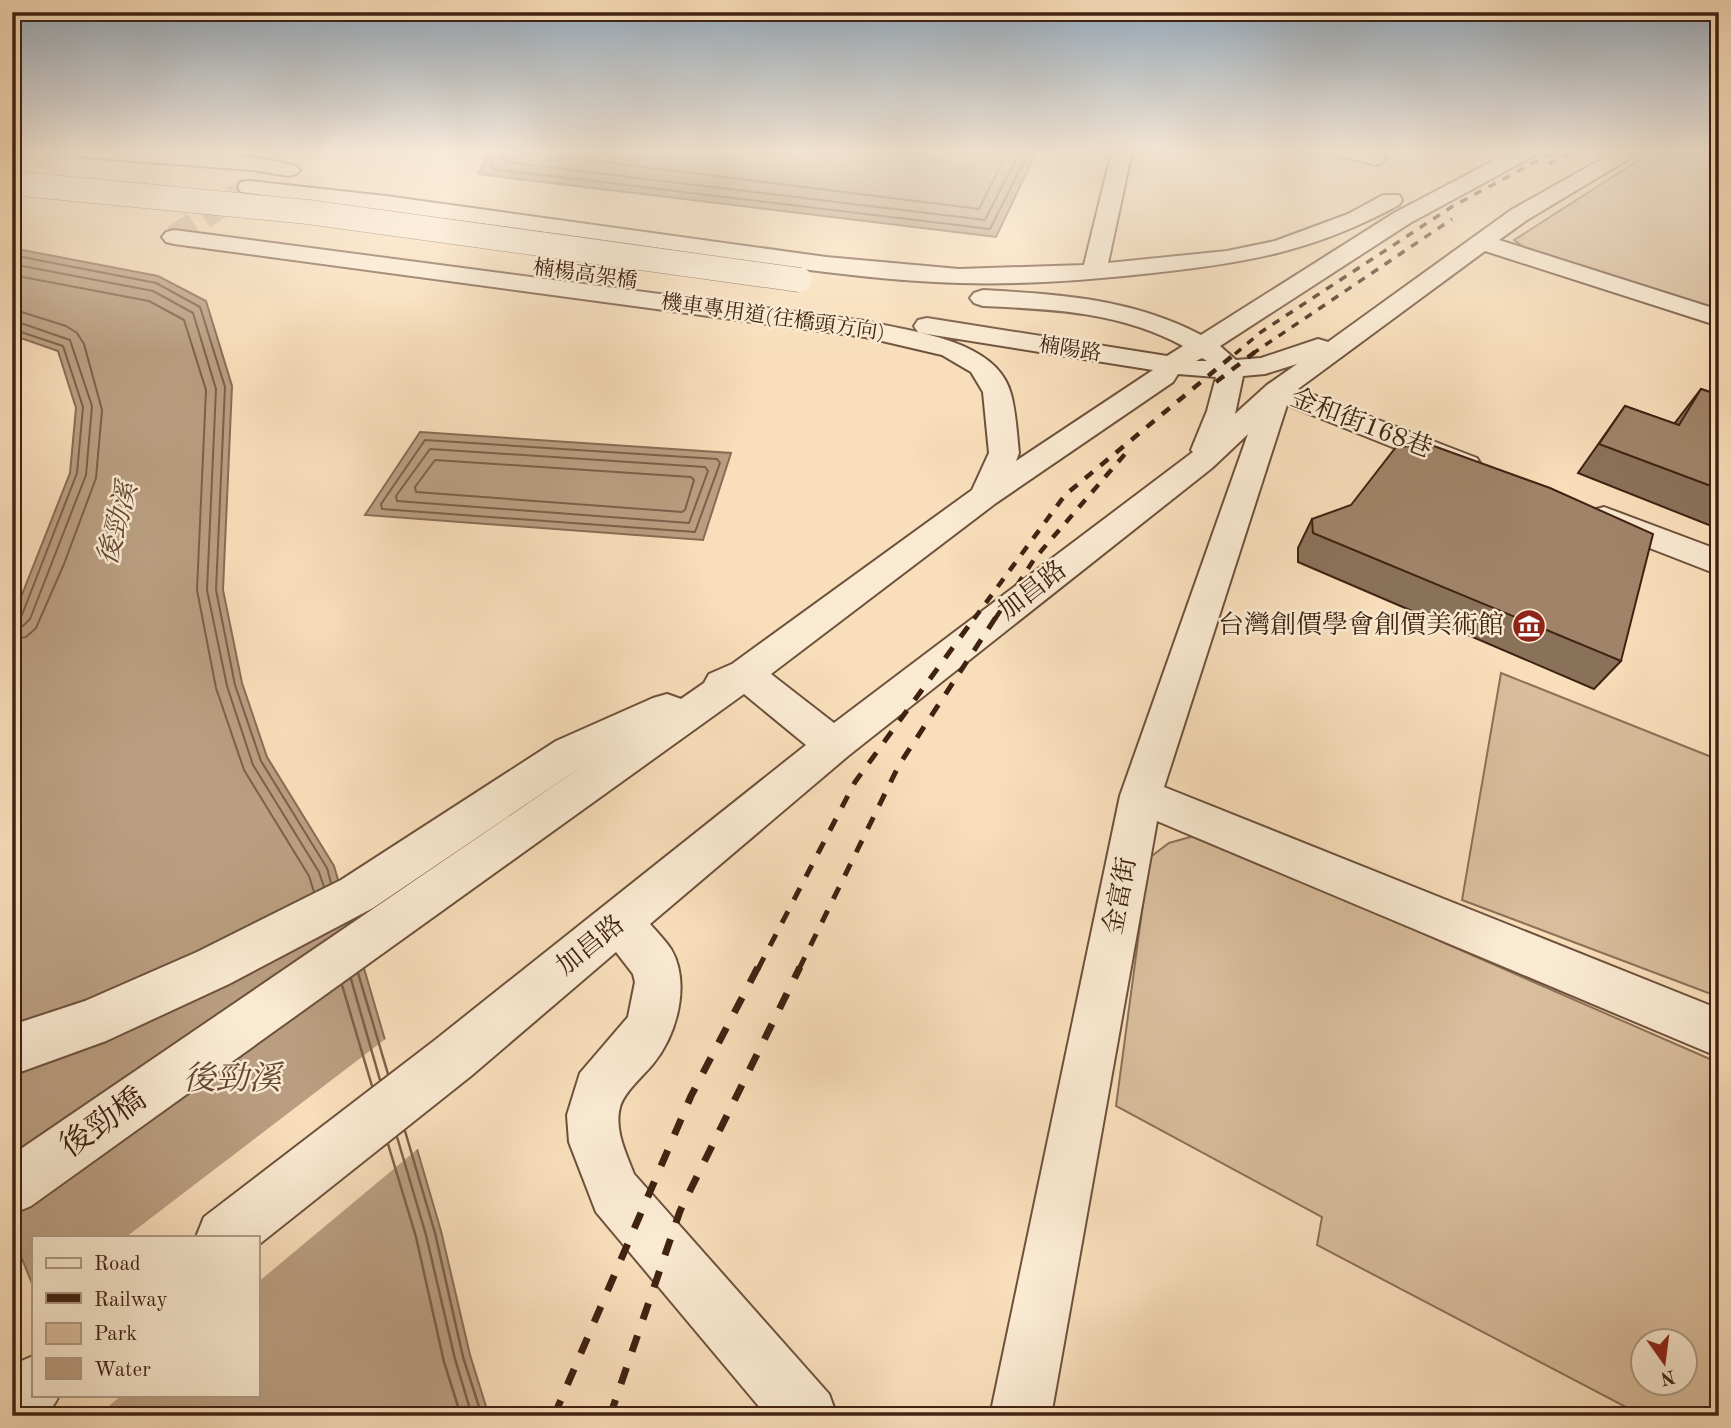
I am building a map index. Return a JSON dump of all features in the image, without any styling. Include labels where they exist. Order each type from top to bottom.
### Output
[{"type":"street","name":"楠楊高架橋","points":[[144,218],[331,237],[783,304]]},
{"type":"street","points":[[359,218],[800,280],[933,296],[1065,302],[1112,308],[1159,323],[1220,356],[1230,369],[1225,403],[1201,461]]},
{"type":"street","points":[[497,218],[826,264],[959,276],[1094,272],[1227,258],[1281,247],[1359,218]]},
{"type":"street","points":[[1094,272],[1107,218]]},
{"type":"street","points":[[800,280],[978,290],[1083,291],[1162,286],[1255,268],[1402,218]]},
{"type":"street","points":[[12,1051],[89,1024],[213,968],[356,894],[570,752],[744,674],[985,496],[1163,376],[1170,366],[1402,218]]},
{"type":"street","name":"加昌路","points":[[225,1236],[453,1058],[834,745],[1201,461],[1278,391],[1515,218]]},
{"type":"street","name":"機車專用道(往橋頭方向)","points":[[174,237],[865,329],[951,349],[981,367],[997,392],[1004,453],[985,496]]},
{"type":"street","points":[[1480,242],[1719,318]]},
{"type":"street","name":"楠陽路","points":[[783,304],[1201,370],[1265,366],[1354,333]]},
{"type":"street","points":[[908,323],[951,349]]},
{"type":"street","name":"金和街168巷","points":[[1278,391],[1498,477]]},
{"type":"street","name":"金富街","points":[[1020,1416],[1141,796],[1278,391]]},
{"type":"street","points":[[1576,507],[1719,563]]},
{"type":"street","points":[[744,674],[834,745]]},
{"type":"street","name":"後勁橋","points":[[12,1187],[744,674]]},
{"type":"street","points":[[1141,796],[1719,1033]]},
{"type":"street","points":[[620,922],[654,964],[659,982],[651,1020],[643,1038],[598,1091],[593,1115],[595,1142],[615,1194],[807,1416]]},
{"type":"street","points":[[12,1403],[32,1388]]},
{"type":"green space","points":[[1549,218],[1719,218],[1719,311],[1526,249],[1514,240]]},
{"type":"green space","points":[[1501,673],[1719,760],[1719,997],[1462,900]]},
{"type":"green space","points":[[1197,835],[1719,1063],[1719,1416],[1643,1416],[1317,1245],[1322,1217],[1116,1106],[1149,858],[1169,843]]},
{"type":"water","points":[[837,218],[1005,218],[996,237]]},
{"type":"water","name":"後勁溪","points":[[12,248],[158,276],[206,301],[232,386],[223,590],[242,683],[267,757],[334,866],[441,1231],[470,1355],[489,1416],[48,1416],[47,1396],[259,1396],[259,1236],[32,1236],[32,1284],[12,1234],[12,620],[70,473],[76,408],[58,351],[12,335]]},
{"type":"water","points":[[420,432],[731,453],[703,540],[365,515]]},
{"type":"pier","points":[[388,1037],[420,1147],[259,1281],[259,1236],[127,1236]]},
{"type":"pier","points":[[43,1396],[121,1396],[97,1416],[45,1416]]},
{"type":"building","points":[[1701,389],[1719,395],[1719,489],[1599,444],[1625,406],[1679,425]]},
{"type":"building","name":"台灣創價學會創價美術館","points":[[1431,445],[1550,488],[1653,534],[1621,661],[1313,533],[1312,519],[1351,505],[1396,447]]},
{"type":"tunnel","points":[[174,237],[203,218]]},
{"type":"railway","points":[[1235,354],[1261,332],[1435,218]]},
{"type":"railway","points":[[1252,354],[1452,219]]},
{"type":"railway","points":[[974,619],[1065,495],[1237,352]]},
{"type":"railway","points":[[1216,382],[1255,352]]},
{"type":"railway","points":[[995,619],[1035,558],[1125,454]]},
{"type":"railway","points":[[758,969],[855,782],[975,617]]},
{"type":"railway","points":[[799,969],[899,765],[996,617]]},
{"type":"railway","points":[[554,1416],[691,1096],[758,967]]},
{"type":"railway","points":[[610,1416],[680,1211],[800,967]]},
{"type":"place","name":"台灣創價學會創價美術館","points":[[1529,626]]}]
